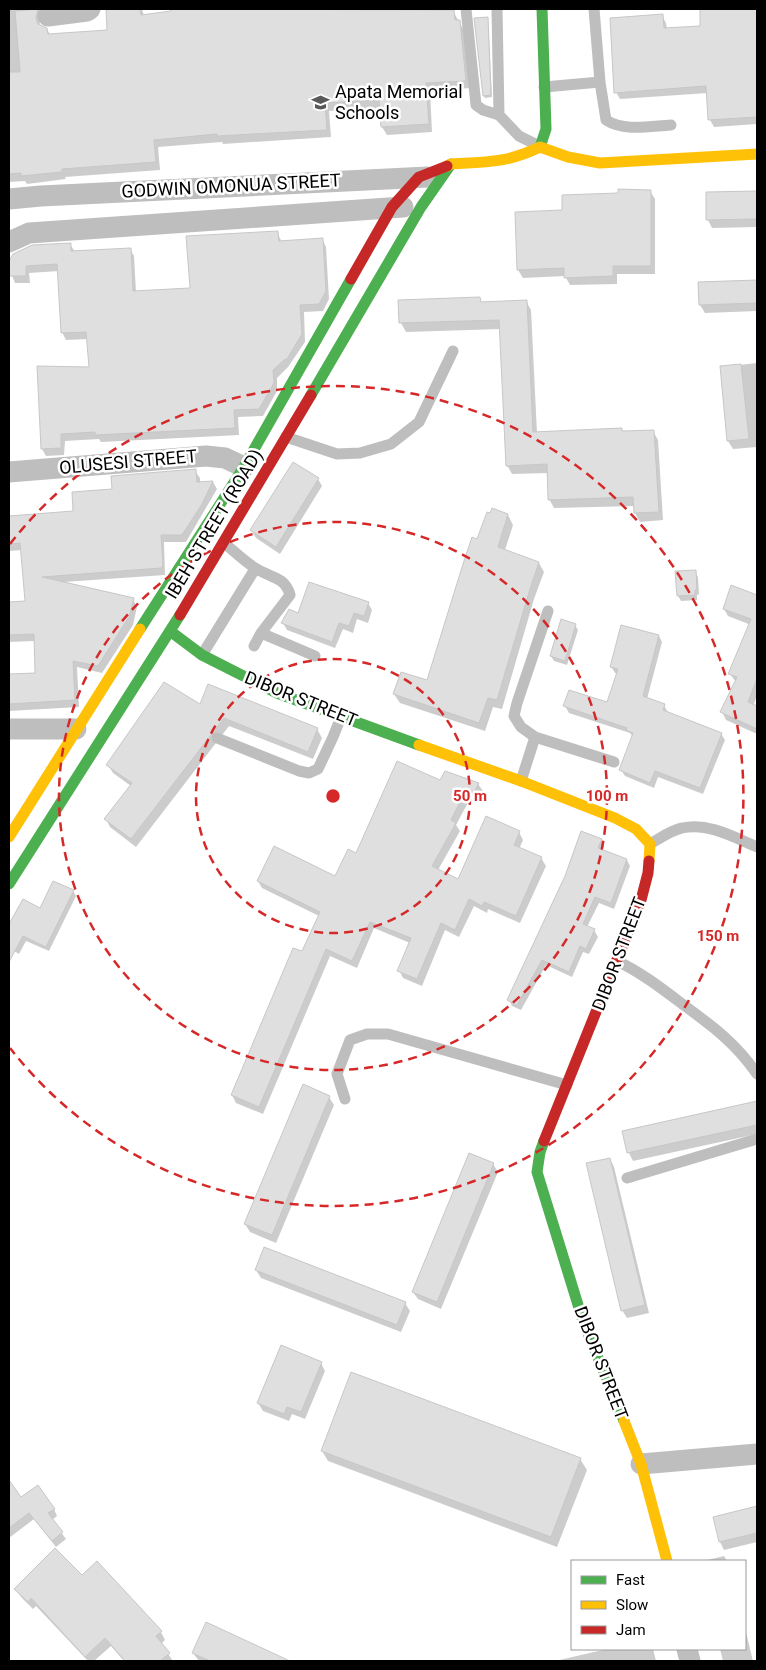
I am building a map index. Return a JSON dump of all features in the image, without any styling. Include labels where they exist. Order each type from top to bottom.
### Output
[{"type":"street","points":[[48,16],[90,9]]},
{"type":"street","points":[[446,171],[503,161],[522,156],[540,147],[546,129],[542,9]]},
{"type":"street","points":[[540,147],[568,157],[600,163],[757,154]]},
{"type":"street","name":"GODWIN OMONUA STREET","points":[[9,199],[419,177],[446,171]]},
{"type":"street","name":"IBEH STREET (ROAD)","points":[[9,884],[224,543],[421,207],[446,171]]},
{"type":"street","name":"IBEH STREET (ROAD)","points":[[9,837],[244,467],[392,207],[419,177]]},
{"type":"street","points":[[9,242],[29,233],[392,207],[421,207]]},
{"type":"street","name":"OLUSESI STREET","points":[[9,472],[206,456],[225,458],[244,467]]},
{"type":"street","name":"DIBOR STREET","points":[[170,631],[202,655],[277,693],[521,781],[615,818],[636,829],[650,844],[648,873],[641,900],[540,1152],[538,1172],[583,1321],[641,1464],[667,1560]]},
{"type":"street","points":[[9,729],[76,729]]},
{"type":"street","points":[[641,1464],[757,1454]]},
{"type":"lane","points":[[466,9],[476,105],[483,110],[499,115],[519,136],[540,147]]},
{"type":"lane","points":[[497,9],[499,115]]},
{"type":"lane","points":[[594,9],[600,82],[606,120],[614,126],[623,127],[672,125]]},
{"type":"lane","points":[[544,87],[600,82]]},
{"type":"lane","points":[[286,437],[337,454],[360,453],[391,444],[419,422],[453,351]]},
{"type":"lane","points":[[224,543],[255,568],[281,580],[288,586],[290,596],[261,633],[254,646]]},
{"type":"lane","points":[[202,655],[255,568]]},
{"type":"lane","points":[[548,611],[516,703],[514,716],[521,727],[535,737],[614,762]]},
{"type":"lane","points":[[261,633],[315,656]]},
{"type":"lane","points":[[216,738],[309,773],[318,769],[334,738],[341,717]]},
{"type":"lane","points":[[521,781],[535,737]]},
{"type":"lane","points":[[650,844],[680,828],[702,827],[757,847]]},
{"type":"lane","points":[[617,960],[639,972],[723,1035],[745,1056],[757,1074]]},
{"type":"lane","points":[[346,1099],[337,1074],[350,1040],[367,1034],[388,1034],[567,1085]]},
{"type":"lane","points":[[627,1178],[757,1139]]},
{"type":"building","points":[[38,9],[36,18],[38,24],[47,28],[48,34],[107,30],[106,9],[140,9],[141,15],[171,11],[171,9],[454,10],[455,20],[460,20],[466,81],[426,83],[429,124],[381,127],[379,100],[325,103],[327,130],[217,136],[217,134],[154,140],[156,162],[62,169],[62,172],[21,176],[21,173],[9,174],[9,72],[20,72],[15,11]]},
{"type":"building","points":[[700,9],[757,9],[757,117],[708,120],[706,86],[614,93],[610,18],[663,14],[664,28],[700,26]]},
{"type":"building","points":[[488,17],[491,95],[483,96],[474,18]]},
{"type":"building","points":[[618,189],[651,190],[651,266],[613,266],[613,276],[564,278],[564,268],[517,270],[515,212],[562,210],[562,195],[618,193]]},
{"type":"building","points":[[757,191],[757,219],[706,220],[706,192]]},
{"type":"building","points":[[278,231],[279,241],[323,238],[326,291],[319,304],[300,305],[302,334],[287,359],[273,370],[274,383],[259,409],[234,410],[235,428],[95,435],[95,432],[61,434],[61,448],[41,449],[37,366],[89,367],[86,332],[61,333],[57,264],[26,266],[26,276],[9,276],[9,261],[13,254],[32,245],[71,243],[71,251],[131,248],[133,291],[190,288],[186,236]]},
{"type":"building","points":[[757,280],[757,303],[699,305],[698,282]]},
{"type":"building","points":[[480,297],[481,302],[527,300],[533,432],[622,428],[622,431],[654,430],[659,512],[634,513],[633,497],[548,500],[547,464],[506,466],[499,320],[399,323],[398,300]]},
{"type":"building","points":[[741,364],[749,439],[727,441],[720,366]]},
{"type":"building","points":[[293,462],[319,478],[276,547],[250,530]]},
{"type":"building","points":[[196,469],[197,482],[213,481],[202,504],[182,535],[161,535],[163,565],[161,568],[42,577],[134,598],[129,617],[98,666],[73,661],[75,700],[9,704],[9,674],[35,673],[34,634],[9,635],[9,602],[25,601],[20,543],[9,544],[9,516],[73,511],[72,492],[112,489],[111,476]]},
{"type":"building","points":[[492,508],[508,514],[498,547],[539,562],[497,700],[488,698],[479,723],[393,694],[401,672],[427,680],[472,537],[477,539],[487,512],[490,513]]},
{"type":"building","points":[[696,570],[697,590],[695,590],[695,595],[677,596],[675,571]]},
{"type":"building","points":[[309,582],[369,602],[364,616],[354,613],[349,626],[339,623],[332,642],[281,623],[289,609],[298,613]]},
{"type":"building","points":[[731,585],[757,595],[757,679],[748,702],[757,706],[757,729],[720,712],[737,677],[728,674],[751,619],[723,609]]},
{"type":"building","points":[[561,619],[576,624],[565,661],[550,656]]},
{"type":"building","points":[[621,625],[659,635],[643,696],[665,704],[663,710],[722,733],[700,788],[655,771],[650,783],[619,770],[633,733],[626,730],[627,728],[563,706],[569,690],[607,702],[618,669],[610,667]]},
{"type":"building","points":[[164,682],[200,704],[208,684],[318,728],[308,752],[224,718],[131,839],[104,819],[132,783],[106,765]]},
{"type":"building","points":[[397,761],[440,780],[445,771],[479,783],[474,792],[467,788],[451,820],[456,823],[432,866],[458,879],[486,816],[520,831],[514,845],[542,857],[516,916],[484,902],[482,906],[469,899],[455,930],[441,923],[417,979],[397,971],[411,938],[370,922],[352,961],[326,949],[259,1107],[231,1095],[293,948],[302,951],[320,912],[257,881],[274,846],[335,876],[348,849],[356,853]]},
{"type":"building","points":[[581,831],[602,839],[598,848],[627,859],[611,903],[595,897],[583,924],[595,929],[586,949],[580,946],[569,972],[542,960],[517,1005],[507,1000],[565,876]]},
{"type":"building","points":[[53,881],[74,890],[46,947],[23,936],[9,962],[9,924],[23,899],[40,908]]},
{"type":"building","points":[[303,1084],[330,1096],[272,1235],[244,1224]]},
{"type":"building","points":[[757,1101],[757,1125],[627,1153],[622,1131]]},
{"type":"building","points":[[469,1153],[494,1163],[437,1302],[412,1292]]},
{"type":"building","points":[[610,1158],[645,1305],[621,1311],[586,1163]]},
{"type":"building","points":[[264,1247],[406,1302],[397,1325],[255,1270]]},
{"type":"building","points":[[281,1345],[322,1362],[301,1412],[287,1407],[284,1414],[257,1403]]},
{"type":"building","points":[[351,1372],[581,1458],[551,1537],[321,1451]]},
{"type":"building","points":[[9,1480],[21,1497],[38,1485],[55,1509],[48,1513],[63,1532],[52,1541],[29,1513],[9,1528]]},
{"type":"building","points":[[757,1506],[757,1533],[719,1542],[713,1517]]},
{"type":"building","points":[[55,1548],[82,1575],[97,1561],[162,1631],[156,1636],[170,1653],[160,1661],[125,1661],[105,1638],[85,1657],[31,1598],[28,1602],[14,1589]]},
{"type":"building","points":[[206,1622],[290,1661],[210,1661],[192,1653]]},
{"type":"traffic: fast","points":[[540,147],[546,129],[542,9]]},
{"type":"traffic: fast","points":[[311,395],[421,207],[451,164]]},
{"type":"traffic: fast","points":[[140,629],[244,467],[351,279]]},
{"type":"traffic: fast","points":[[9,884],[180,615]]},
{"type":"traffic: fast","points":[[170,631],[202,655],[277,693],[419,745]]},
{"type":"traffic: fast","points":[[544,1141],[537,1172],[583,1321],[624,1421]]},
{"type":"traffic: slow","points":[[447,166],[451,164],[507,159],[540,147],[568,157],[600,163],[757,154]]},
{"type":"traffic: slow","points":[[9,837],[140,629]]},
{"type":"traffic: slow","points":[[419,745],[521,781],[615,818],[636,829],[650,844],[649,861]]},
{"type":"traffic: slow","points":[[624,1421],[641,1464],[667,1560]]},
{"type":"traffic: jam","points":[[351,279],[392,207],[419,177],[447,166]]},
{"type":"traffic: jam","points":[[180,615],[311,395]]},
{"type":"traffic: jam","points":[[544,1141],[641,900],[649,861]]},
{"type":"place","name":"Apata Memorial Schools","points":[[321,102]]}]
